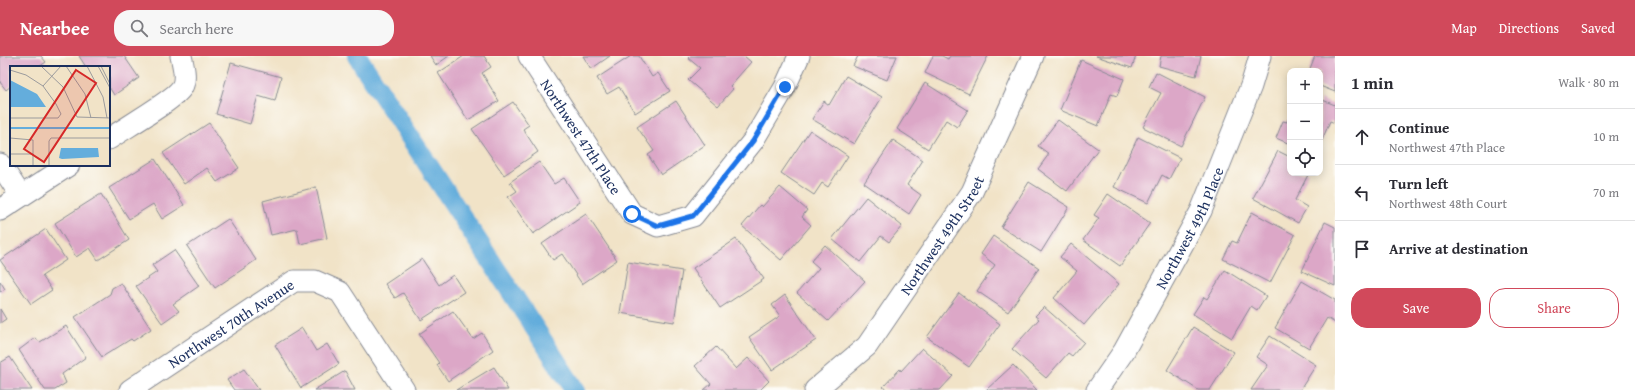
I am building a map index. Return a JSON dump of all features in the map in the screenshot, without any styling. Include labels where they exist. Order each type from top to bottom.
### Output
[{"type":"street","name":"Northwest 47th Place","points":[[529,56],[632,214],[658,226],[693,216],[753,141],[785,87],[799,56]]},
{"type":"street","name":"Northwest 49th Street","points":[[815,390],[867,346],[972,192],[1033,56]]},
{"type":"street","name":"Northwest 49th Place","points":[[1097,390],[1124,351],[1201,211],[1251,86],[1260,56]]},
{"type":"street","points":[[110,138],[169,100],[182,87],[183,65]]},
{"type":"street","points":[[0,164],[21,196]]},
{"type":"street","points":[[0,210],[67,166]]},
{"type":"street","name":"Northwest 70th Avenue","points":[[130,390],[294,281],[315,281],[340,292],[404,390]]},
{"type":"building","points":[[0,56],[41,56],[46,62],[40,66],[10,66],[10,87],[6,90],[0,82]]},
{"type":"building","points":[[79,56],[124,56],[139,78],[114,95],[110,89],[110,66],[85,66]]},
{"type":"building","points":[[430,56],[449,56],[436,65]]},
{"type":"building","points":[[464,56],[484,56],[491,67],[482,73],[499,101],[468,120],[438,73]]},
{"type":"building","points":[[583,56],[610,56],[591,69]]},
{"type":"building","points":[[631,56],[639,56],[652,77],[658,73],[670,91],[635,113],[619,87],[607,94],[597,78]]},
{"type":"building","points":[[690,56],[744,56],[751,62],[730,86],[733,89],[718,106],[688,80],[700,68],[688,58]]},
{"type":"building","points":[[858,56],[897,56],[887,80],[853,66]]},
{"type":"building","points":[[933,56],[942,56],[948,59],[950,56],[988,56],[969,94],[925,73]]},
{"type":"building","points":[[1096,56],[1136,56],[1132,68]]},
{"type":"building","points":[[1161,56],[1201,56],[1196,76],[1159,66]]},
{"type":"building","points":[[1315,56],[1335,56],[1335,92],[1323,87],[1323,68],[1310,68]]},
{"type":"building","points":[[1081,60],[1124,79],[1117,96],[1111,94],[1098,126],[1060,110]]},
{"type":"building","points":[[231,63],[281,77],[275,101],[258,96],[250,124],[216,114]]},
{"type":"building","points":[[1156,72],[1205,97],[1181,146],[1143,127],[1161,93],[1149,87]]},
{"type":"building","points":[[846,76],[882,97],[854,144],[812,119],[824,101],[829,105]]},
{"type":"building","points":[[925,83],[968,110],[957,127],[946,120],[928,149],[897,129]]},
{"type":"building","points":[[1323,100],[1335,105],[1335,123],[1330,121],[1323,138]]},
{"type":"building","points":[[676,101],[705,145],[661,175],[648,155],[654,151],[637,127]]},
{"type":"building","points":[[513,102],[529,125],[523,129],[538,152],[504,175],[472,129]]},
{"type":"building","points":[[1058,120],[1098,149],[1067,191],[1038,169],[1049,154],[1038,146]]},
{"type":"building","points":[[1283,121],[1287,122],[1287,143],[1276,138]]},
{"type":"building","points":[[209,123],[239,168],[217,182],[207,168],[184,184],[163,153]]},
{"type":"building","points":[[810,130],[848,156],[828,187],[822,183],[814,195],[781,173]]},
{"type":"building","points":[[1138,137],[1180,158],[1169,179],[1162,175],[1148,203],[1114,187]]},
{"type":"building","points":[[893,140],[923,160],[907,185],[921,195],[909,214],[864,183]]},
{"type":"building","points":[[1278,151],[1287,156],[1287,176],[1307,176],[1295,200],[1307,207],[1298,223],[1253,198]]},
{"type":"building","points":[[155,159],[184,205],[162,219],[153,204],[129,219],[109,188]]},
{"type":"building","points":[[539,162],[554,184],[564,178],[580,202],[533,234],[508,197],[517,191],[510,182]]},
{"type":"building","points":[[1029,182],[1069,207],[1041,252],[1001,227]]},
{"type":"building","points":[[316,187],[327,238],[300,244],[297,229],[271,235],[263,201]]},
{"type":"building","points":[[780,187],[807,210],[802,217],[811,225],[781,260],[742,226],[760,205],[762,207]]},
{"type":"building","points":[[101,194],[129,240],[98,260],[90,248],[76,257],[55,223]]},
{"type":"building","points":[[1108,194],[1150,223],[1120,266],[1083,240],[1099,218],[1094,215]]},
{"type":"building","points":[[866,197],[902,226],[889,242],[881,236],[860,262],[832,239]]},
{"type":"building","points":[[1252,212],[1295,235],[1270,283],[1223,259],[1232,241],[1237,243]]},
{"type":"building","points":[[586,214],[617,260],[582,284],[562,254],[553,260],[542,244]]},
{"type":"building","points":[[228,219],[256,260],[215,288],[187,246]]},
{"type":"building","points":[[1325,222],[1335,227],[1335,286],[1302,271]]},
{"type":"building","points":[[46,229],[66,260],[42,276],[52,290],[31,304],[0,260]]},
{"type":"building","points":[[993,236],[1039,268],[1008,312],[977,291],[995,265],[981,254]]},
{"type":"building","points":[[736,239],[764,279],[720,308],[693,268]]},
{"type":"building","points":[[1071,244],[1119,284],[1084,325],[1054,298],[1077,271],[1060,257]]},
{"type":"building","points":[[825,245],[865,281],[828,321],[797,293],[819,268],[811,261]]},
{"type":"building","points":[[174,250],[199,286],[173,304],[179,311],[162,323],[136,286],[157,272],[152,265]]},
{"type":"building","points":[[422,259],[439,285],[453,275],[464,292],[421,320],[403,293],[395,298],[385,284]]},
{"type":"building","points":[[628,262],[682,271],[674,322],[620,313]]},
{"type":"building","points":[[1225,270],[1266,296],[1257,310],[1251,306],[1232,338],[1193,314],[1204,297],[1207,299]]},
{"type":"building","points":[[0,281],[5,289],[0,292]]},
{"type":"building","points":[[1302,281],[1335,300],[1335,323],[1327,318],[1309,348],[1275,328]]},
{"type":"building","points":[[121,283],[151,329],[133,341],[131,339],[102,357],[75,317],[110,294],[112,288]]},
{"type":"building","points":[[959,293],[1000,324],[969,367],[927,337]]},
{"type":"building","points":[[785,295],[816,340],[772,370],[749,337],[780,316],[772,305]]},
{"type":"building","points":[[1044,307],[1084,342],[1072,356],[1068,353],[1046,378],[1012,349],[1039,319],[1035,316]]},
{"type":"building","points":[[0,309],[6,319],[0,323]]},
{"type":"building","points":[[453,311],[473,339],[482,333],[493,350],[448,381],[437,365],[439,363],[419,334]]},
{"type":"building","points":[[66,326],[86,357],[62,374],[66,383],[55,390],[45,390],[19,350],[35,338],[40,342]]},
{"type":"building","points":[[1193,327],[1234,352],[1210,390],[1198,390],[1167,370]]},
{"type":"building","points":[[302,328],[316,351],[327,344],[339,364],[301,388],[275,345]]},
{"type":"building","points":[[1270,336],[1316,365],[1300,390],[1251,390],[1268,365],[1256,357]]},
{"type":"building","points":[[716,347],[736,369],[748,358],[769,381],[760,390],[704,390],[711,384],[695,366]]},
{"type":"building","points":[[922,348],[953,376],[940,390],[887,390],[883,387],[900,369],[901,371]]},
{"type":"building","points":[[10,357],[32,390],[0,390],[0,363]]},
{"type":"building","points":[[1013,365],[1037,390],[986,390]]},
{"type":"building","points":[[494,367],[508,390],[456,390]]},
{"type":"building","points":[[244,369],[259,390],[234,390],[227,380]]},
{"type":"building","points":[[345,371],[355,390],[314,390]]},
{"type":"waterway","points":[[357,56],[575,390]]},
{"type":"route","points":[[632,214],[658,226],[693,216],[753,141],[785,87]]}]
